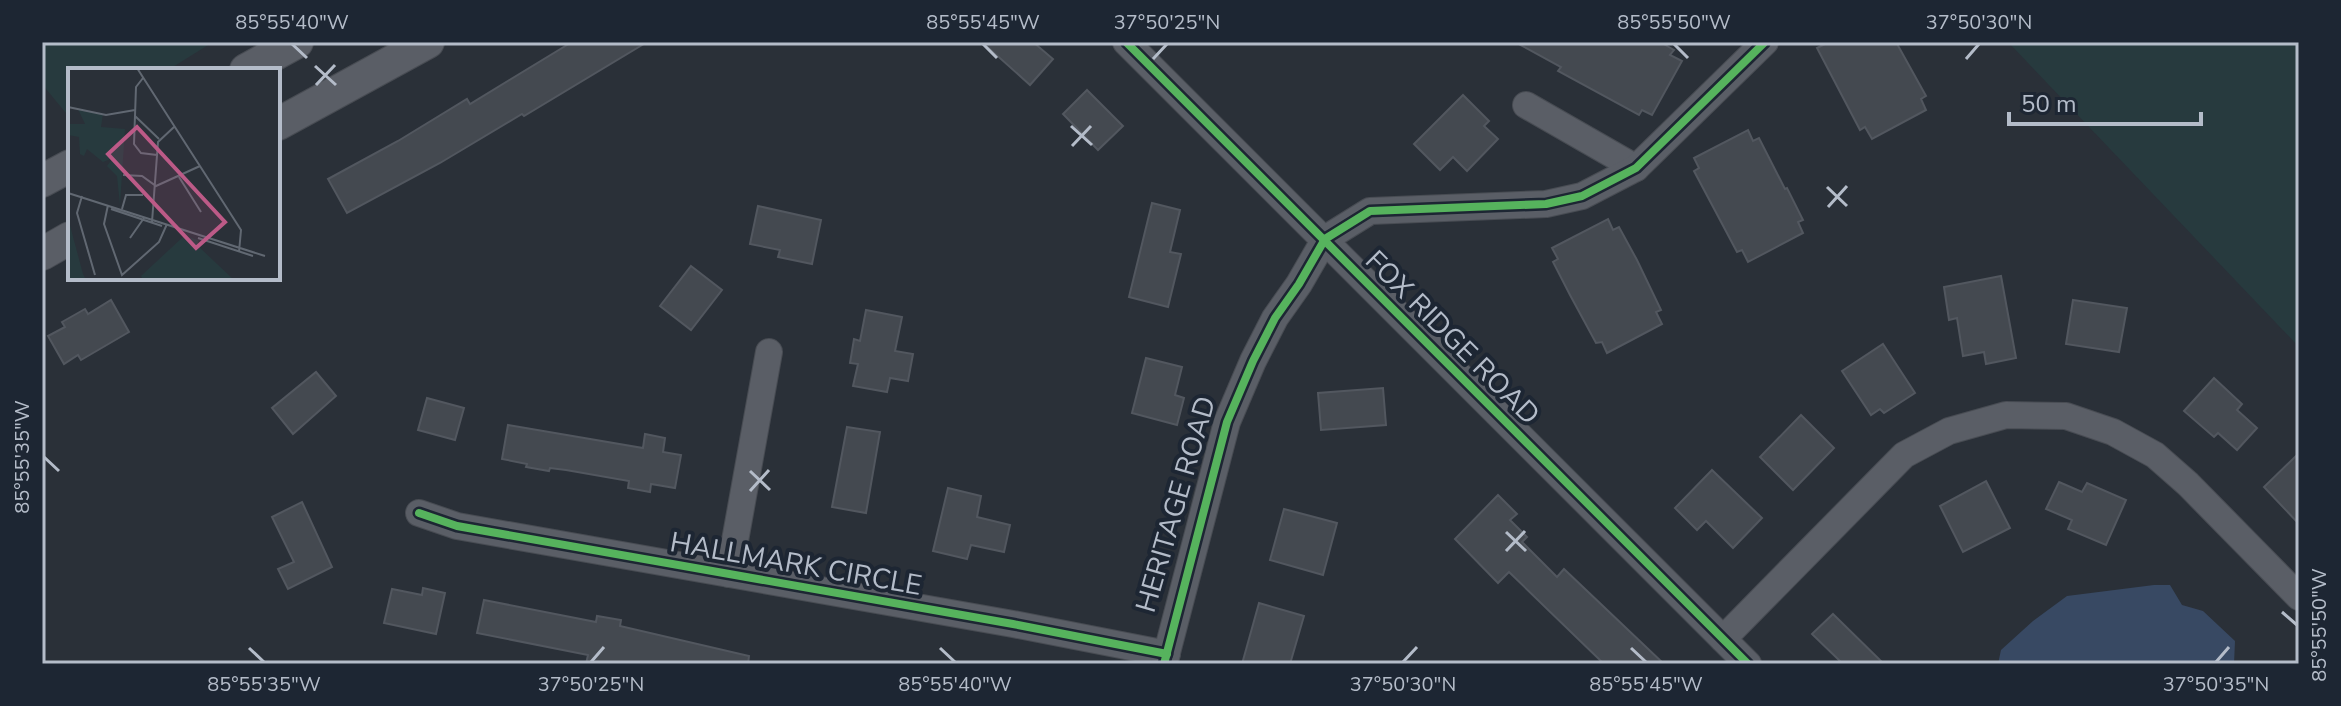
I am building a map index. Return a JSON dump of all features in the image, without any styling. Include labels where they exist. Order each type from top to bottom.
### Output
[{"type":"street","points":[[250,68],[297,42]]},
{"type":"street","points":[[280,123],[428,42]]},
{"type":"street","name":"FOX RIDGE ROAD","points":[[1126,42],[1748,664]]},
{"type":"street","points":[[1325,239],[1370,211],[1546,204],[1582,196],[1636,168],[1757,44]]},
{"type":"street","points":[[1526,105],[1636,168]]},
{"type":"street","points":[[42,181],[68,167]]},
{"type":"street","points":[[42,254],[68,239]]},
{"type":"street","name":"HERITAGE ROAD","points":[[1166,659],[1227,422],[1275,318],[1325,239]]},
{"type":"street","points":[[729,574],[769,352]]},
{"type":"street","points":[[1723,639],[1904,455],[1949,431],[2006,415],[2066,416],[2113,432],[2155,455],[2188,484],[2299,597]]},
{"type":"street","name":"HALLMARK CIRCLE","points":[[419,513],[457,526],[729,574],[1166,659]]},
{"type":"green space","points":[[42,42],[213,42],[171,68],[68,68],[68,116],[42,84]]},
{"type":"green space","points":[[2008,42],[2299,42],[2299,347]]},
{"type":"water","points":[[2170,585],[2182,605],[2203,611],[2235,641],[2234,664],[1998,664],[2001,650],[2067,596]]},
{"type":"building","points":[[572,42],[647,42],[524,116],[522,114],[347,213],[328,179],[467,99],[470,104]]},
{"type":"building","points":[[982,42],[1033,42],[1053,59],[1030,85]]},
{"type":"building","points":[[1515,42],[1660,42],[1674,50],[1670,55],[1682,61],[1652,115],[1642,110],[1639,115],[1558,71],[1561,67]]},
{"type":"building","points":[[1829,42],[1896,42],[1926,96],[1921,99],[1926,110],[1872,139],[1865,127],[1860,130],[1817,48]]},
{"type":"building","points":[[1087,90],[1123,126],[1098,150],[1063,114]]},
{"type":"building","points":[[1463,95],[1489,121],[1484,126],[1498,139],[1467,171],[1453,157],[1440,170],[1414,144]]},
{"type":"building","points":[[1748,130],[1753,141],[1759,138],[1787,188],[1803,220],[1798,222],[1803,233],[1748,262],[1742,250],[1737,252],[1694,171],[1699,168],[1694,158]]},
{"type":"building","points":[[1152,203],[1180,210],[1170,252],[1181,254],[1168,307],[1129,297]]},
{"type":"building","points":[[758,206],[821,220],[812,264],[778,257],[780,250],[750,244]]},
{"type":"building","points":[[1608,219],[1613,230],[1619,227],[1637,260],[1661,310],[1656,312],[1662,324],[1607,353],[1602,342],[1596,343],[1570,295],[1553,262],[1558,259],[1552,248]]},
{"type":"building","points":[[691,266],[722,290],[691,330],[660,306]]},
{"type":"building","points":[[2001,276],[2016,358],[1986,364],[1984,352],[1963,356],[1957,318],[1949,320],[1944,287]]},
{"type":"building","points":[[111,300],[129,332],[81,360],[78,355],[64,364],[48,336],[65,327],[62,322],[85,309],[88,314]]},
{"type":"building","points":[[2073,300],[2127,308],[2119,352],[2066,344]]},
{"type":"building","points":[[866,310],[902,317],[895,351],[913,354],[908,381],[890,378],[887,392],[853,386],[858,364],[850,363],[854,339],[860,341]]},
{"type":"building","points":[[1883,344],[1915,393],[1884,413],[1880,409],[1871,415],[1842,371]]},
{"type":"building","points":[[1146,358],[1182,367],[1175,395],[1184,398],[1177,425],[1132,413]]},
{"type":"building","points":[[316,372],[336,396],[293,434],[272,408]]},
{"type":"building","points":[[2214,378],[2242,404],[2237,410],[2257,428],[2237,450],[2218,433],[2214,437],[2184,411]]},
{"type":"building","points":[[1383,388],[1386,425],[1321,430],[1318,393]]},
{"type":"building","points":[[427,398],[464,408],[455,440],[418,430]]},
{"type":"building","points":[[1801,415],[1834,448],[1793,490],[1760,457]]},
{"type":"building","points":[[508,425],[643,448],[645,434],[665,438],[663,452],[681,455],[675,488],[651,484],[650,492],[628,488],[629,481],[550,468],[549,471],[502,459]]},
{"type":"building","points":[[847,427],[880,432],[866,513],[832,507]]},
{"type":"building","points":[[2299,453],[2299,524],[2264,487]]},
{"type":"building","points":[[1712,470],[1762,518],[1733,548],[1706,521],[1697,530],[1675,508]]},
{"type":"building","points":[[1986,481],[2010,528],[1963,552],[1940,506]]},
{"type":"building","points":[[2059,482],[2082,492],[2087,483],[2126,500],[2106,545],[2068,529],[2072,520],[2046,509]]},
{"type":"building","points":[[948,488],[981,496],[977,517],[1010,525],[1004,552],[971,545],[967,559],[933,551]]},
{"type":"building","points":[[1498,495],[1517,514],[1510,520],[1527,537],[1522,542],[1557,577],[1564,569],[1664,664],[1604,664],[1509,572],[1498,583],[1455,539]]},
{"type":"building","points":[[302,502],[332,567],[288,589],[278,569],[294,562],[272,517]]},
{"type":"building","points":[[1284,509],[1337,523],[1323,575],[1270,560]]},
{"type":"building","points":[[423,588],[445,593],[436,634],[384,623],[392,589],[422,595]]},
{"type":"building","points":[[484,600],[596,622],[597,616],[621,620],[620,626],[749,656],[748,664],[586,664],[588,655],[477,633]]},
{"type":"building","points":[[1259,603],[1304,616],[1290,664],[1242,664]]},
{"type":"building","points":[[1833,614],[1884,664],[1843,664],[1812,634]]},
{"type":"cycle path","points":[[1126,42],[1748,664]]},
{"type":"cycle path","points":[[1164,664],[1227,422],[1275,318],[1325,239],[1370,211],[1546,204],[1582,196],[1636,168],[1765,42]]},
{"type":"cycle path","points":[[419,513],[457,526],[1167,654]]}]
